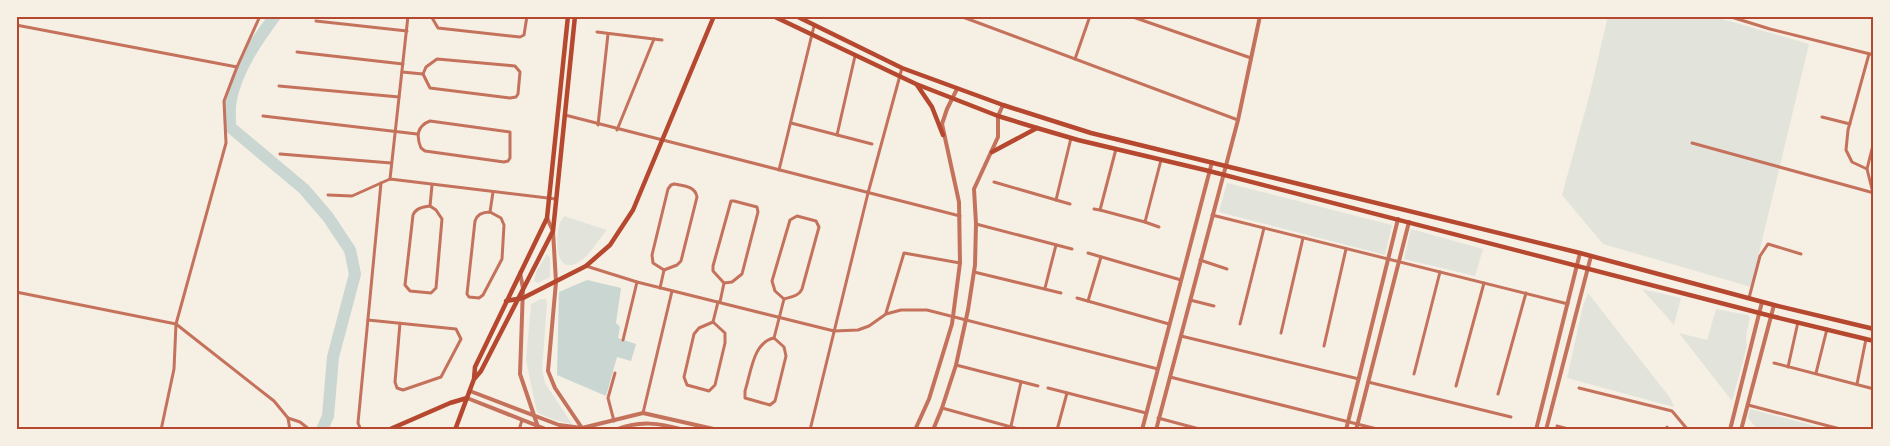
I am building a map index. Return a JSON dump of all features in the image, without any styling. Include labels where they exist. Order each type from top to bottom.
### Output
[{"type":"main road","points":[[455,430],[474,379],[475,367],[547,218],[568,16]]},
{"type":"main road","points":[[474,379],[480,371],[553,231],[575,16]]},
{"type":"main road","points":[[506,301],[523,298],[586,266],[610,245],[633,210],[714,16]]},
{"type":"main road","points":[[773,16],[899,77],[998,116],[1037,128],[1874,341]]},
{"type":"main road","points":[[796,16],[902,68],[1002,105],[1091,133],[1580,253],[1762,302],[1874,329]]},
{"type":"main road","points":[[916,84],[932,107],[943,135]]},
{"type":"main road","points":[[992,152],[1037,128]]},
{"type":"main road","points":[[388,430],[450,403],[467,398]]},
{"type":"street","points":[[161,430],[174,369],[176,324],[226,143],[224,102],[237,67],[260,16]]},
{"type":"street","points":[[390,179],[408,16]]},
{"type":"street","points":[[431,16],[438,28],[520,37],[524,35],[527,16]]},
{"type":"street","points":[[960,16],[1238,120]]},
{"type":"street","points":[[1075,59],[1090,16]]},
{"type":"street","points":[[1130,16],[1251,58]]},
{"type":"street","points":[[1156,430],[1238,120],[1260,16]]},
{"type":"street","points":[[1728,16],[1770,29],[1874,55]]},
{"type":"street","points":[[316,21],[407,30]]},
{"type":"street","points":[[16,25],[237,67]]},
{"type":"street","points":[[780,170],[814,26]]},
{"type":"street","points":[[597,32],[662,40]]},
{"type":"street","points":[[598,125],[608,34]]},
{"type":"street","points":[[617,130],[654,39]]},
{"type":"street","points":[[297,52],[403,64]]},
{"type":"street","points":[[1867,169],[1852,162],[1846,150],[1850,124],[1869,54]]},
{"type":"street","points":[[837,135],[855,56]]},
{"type":"street","points":[[437,59],[515,66],[520,72],[518,94],[516,98],[510,98],[434,90],[426,84],[423,74],[426,67],[437,59]]},
{"type":"street","points":[[810,430],[868,193],[902,68]]},
{"type":"street","points":[[402,72],[423,74]]},
{"type":"street","points":[[279,86],[399,97]]},
{"type":"street","points":[[915,430],[929,400],[946,346],[953,316],[960,263],[959,202],[942,124],[957,88]]},
{"type":"street","points":[[933,430],[956,365],[974,272],[976,224],[974,189],[998,136],[998,116],[1002,105]]},
{"type":"street","points":[[565,115],[617,130],[960,216]]},
{"type":"street","points":[[263,116],[417,134]]},
{"type":"street","points":[[1822,117],[1850,124]]},
{"type":"street","points":[[430,120],[510,132],[510,158],[504,162],[425,151],[417,134],[421,126],[430,120]]},
{"type":"street","points":[[791,123],[872,144]]},
{"type":"street","points":[[1056,200],[1071,138]]},
{"type":"street","points":[[1874,141],[1867,169],[1874,193]]},
{"type":"street","points":[[1692,143],[1874,193]]},
{"type":"street","points":[[1100,210],[1116,149]]},
{"type":"street","points":[[280,154],[392,164]]},
{"type":"street","points":[[1145,222],[1161,160]]},
{"type":"street","points":[[1142,430],[1212,162]]},
{"type":"street","points":[[328,195],[352,196],[390,179],[556,199]]},
{"type":"street","points":[[994,182],[1070,204]]},
{"type":"street","points":[[361,430],[358,423],[381,183]]},
{"type":"street","points":[[674,184],[692,189],[696,192],[697,197],[681,261],[677,265],[664,270],[653,263],[652,255],[668,189],[674,184]]},
{"type":"street","points":[[430,206],[432,185]]},
{"type":"street","points":[[490,212],[493,192]]},
{"type":"street","points":[[734,200],[757,207],[758,212],[742,274],[732,282],[724,283],[713,271],[713,266],[729,204],[734,200]]},
{"type":"street","points":[[430,206],[436,210],[442,219],[436,288],[431,294],[407,289],[405,285],[413,215],[420,208],[430,206]]},
{"type":"street","points":[[1094,208],[1159,227]]},
{"type":"street","points":[[490,212],[501,218],[504,225],[502,259],[483,295],[479,298],[469,297],[467,294],[475,221],[476,217],[482,213],[490,212]]},
{"type":"street","points":[[1212,215],[1568,304]]},
{"type":"street","points":[[797,216],[816,221],[819,227],[802,289],[795,296],[784,299],[774,291],[772,281],[790,220],[797,216]]},
{"type":"street","points":[[547,218],[553,231],[556,282],[548,372],[555,388],[582,429]]},
{"type":"street","points":[[1346,430],[1398,219]]},
{"type":"street","points":[[1356,430],[1409,222]]},
{"type":"street","points":[[976,224],[1072,249]]},
{"type":"street","points":[[1240,324],[1264,228]]},
{"type":"street","points":[[1281,333],[1303,238]]},
{"type":"street","points":[[1750,298],[1760,256],[1768,244],[1801,254]]},
{"type":"street","points":[[1044,288],[1056,245]]},
{"type":"street","points":[[1324,346],[1346,249]]},
{"type":"street","points":[[886,314],[904,253],[960,263]]},
{"type":"street","points":[[1088,253],[1181,280]]},
{"type":"street","points":[[1536,430],[1580,253]]},
{"type":"street","points":[[1546,430],[1591,256]]},
{"type":"street","points":[[1088,300],[1101,257]]},
{"type":"street","points":[[1200,260],[1227,268]]},
{"type":"street","points":[[586,266],[637,282],[834,331],[858,330],[869,326],[886,314],[901,310],[927,310],[1158,369]]},
{"type":"street","points":[[660,288],[664,270]]},
{"type":"street","points":[[974,272],[1061,293]]},
{"type":"street","points":[[1414,374],[1440,272]]},
{"type":"street","points":[[520,273],[523,288],[520,374],[538,428]]},
{"type":"street","points":[[624,340],[637,282]]},
{"type":"street","points":[[713,322],[725,333],[725,343],[715,385],[709,390],[687,385],[684,377],[694,334],[700,328],[713,322],[724,283]]},
{"type":"street","points":[[1456,386],[1484,283]]},
{"type":"street","points":[[643,413],[672,291]]},
{"type":"street","points":[[16,292],[176,324],[274,402],[288,418],[300,422],[310,430]]},
{"type":"street","points":[[1498,394],[1526,293]]},
{"type":"street","points":[[1077,298],[1169,324]]},
{"type":"street","points":[[774,338],[784,299]]},
{"type":"street","points":[[1189,300],[1214,306]]},
{"type":"street","points":[[1730,430],[1762,302]]},
{"type":"street","points":[[1741,430],[1774,305]]},
{"type":"street","points":[[368,320],[400,323],[456,330],[461,339],[442,377],[403,390],[397,388],[395,382],[400,323]]},
{"type":"street","points":[[1788,367],[1798,322]]},
{"type":"street","points":[[1816,374],[1827,329]]},
{"type":"street","points":[[1181,336],[1359,379]]},
{"type":"street","points":[[774,338],[784,347],[786,356],[775,401],[770,405],[745,398],[745,391],[758,347],[767,339],[774,338]]},
{"type":"street","points":[[1857,384],[1866,339]]},
{"type":"street","points":[[1750,352],[1761,355]]},
{"type":"street","points":[[1774,363],[1874,389]]},
{"type":"street","points":[[956,365],[1038,386]]},
{"type":"street","points":[[614,372],[608,398],[614,421]]},
{"type":"street","points":[[1170,377],[1381,430]]},
{"type":"street","points":[[1012,426],[1021,382]]},
{"type":"street","points":[[1368,382],[1511,416]]},
{"type":"street","points":[[1048,388],[1146,413]]},
{"type":"street","points":[[1579,388],[1672,411],[1688,430]]},
{"type":"street","points":[[470,390],[533,416],[559,425],[582,429],[643,413],[718,430]]},
{"type":"street","points":[[1057,430],[1067,393]]},
{"type":"street","points":[[467,398],[538,428],[548,430]]},
{"type":"street","points":[[1748,405],[1844,430]]},
{"type":"street","points":[[942,408],[1022,430]]},
{"type":"street","points":[[288,418],[290,430]]},
{"type":"street","points":[[1158,418],[1203,430]]},
{"type":"street","points":[[519,430],[522,420]]},
{"type":"street","points":[[615,430],[639,422],[684,430]]},
{"type":"street","points":[[649,430],[650,423]]},
{"type":"street","points":[[1557,426],[1572,430]]},
{"type":"shaded area","points":[[1608,16],[1712,16],[1809,44],[1751,287],[1603,244],[1562,195],[1590,93]]},
{"type":"shaded area","points":[[1227,183],[1392,225],[1385,255],[1219,212]]},
{"type":"shaded area","points":[[564,216],[607,230],[585,257],[575,264],[568,265],[564,263],[558,253],[557,239],[559,226]]},
{"type":"shaded area","points":[[1411,229],[1483,249],[1475,276],[1404,259]]},
{"type":"shaded area","points":[[547,254],[550,258],[550,277],[538,283],[534,281],[536,272]]},
{"type":"shaded area","points":[[587,280],[621,288],[616,323],[620,327],[618,338],[636,344],[631,361],[617,357],[606,396],[557,375],[559,292]]},
{"type":"shaded area","points":[[1642,289],[1681,298],[1674,325]]},
{"type":"shaded area","points":[[1588,293],[1671,399],[1674,407],[1567,378],[1583,306]]},
{"type":"shaded area","points":[[541,299],[546,299],[547,304],[542,370],[545,383],[572,424],[554,420],[538,413],[536,408],[526,360],[531,304]]},
{"type":"shaded area","points":[[1716,309],[1750,317],[1746,336],[1747,346],[1732,401],[1679,333],[1707,340]]},
{"type":"shaded area","points":[[1750,409],[1830,430],[1758,430],[1748,418]]},
{"type":"waterway","points":[[275,16],[255,45],[238,77],[230,102],[230,127],[304,189],[328,217],[350,250],[355,274],[333,357],[328,416],[322,430]]}]
